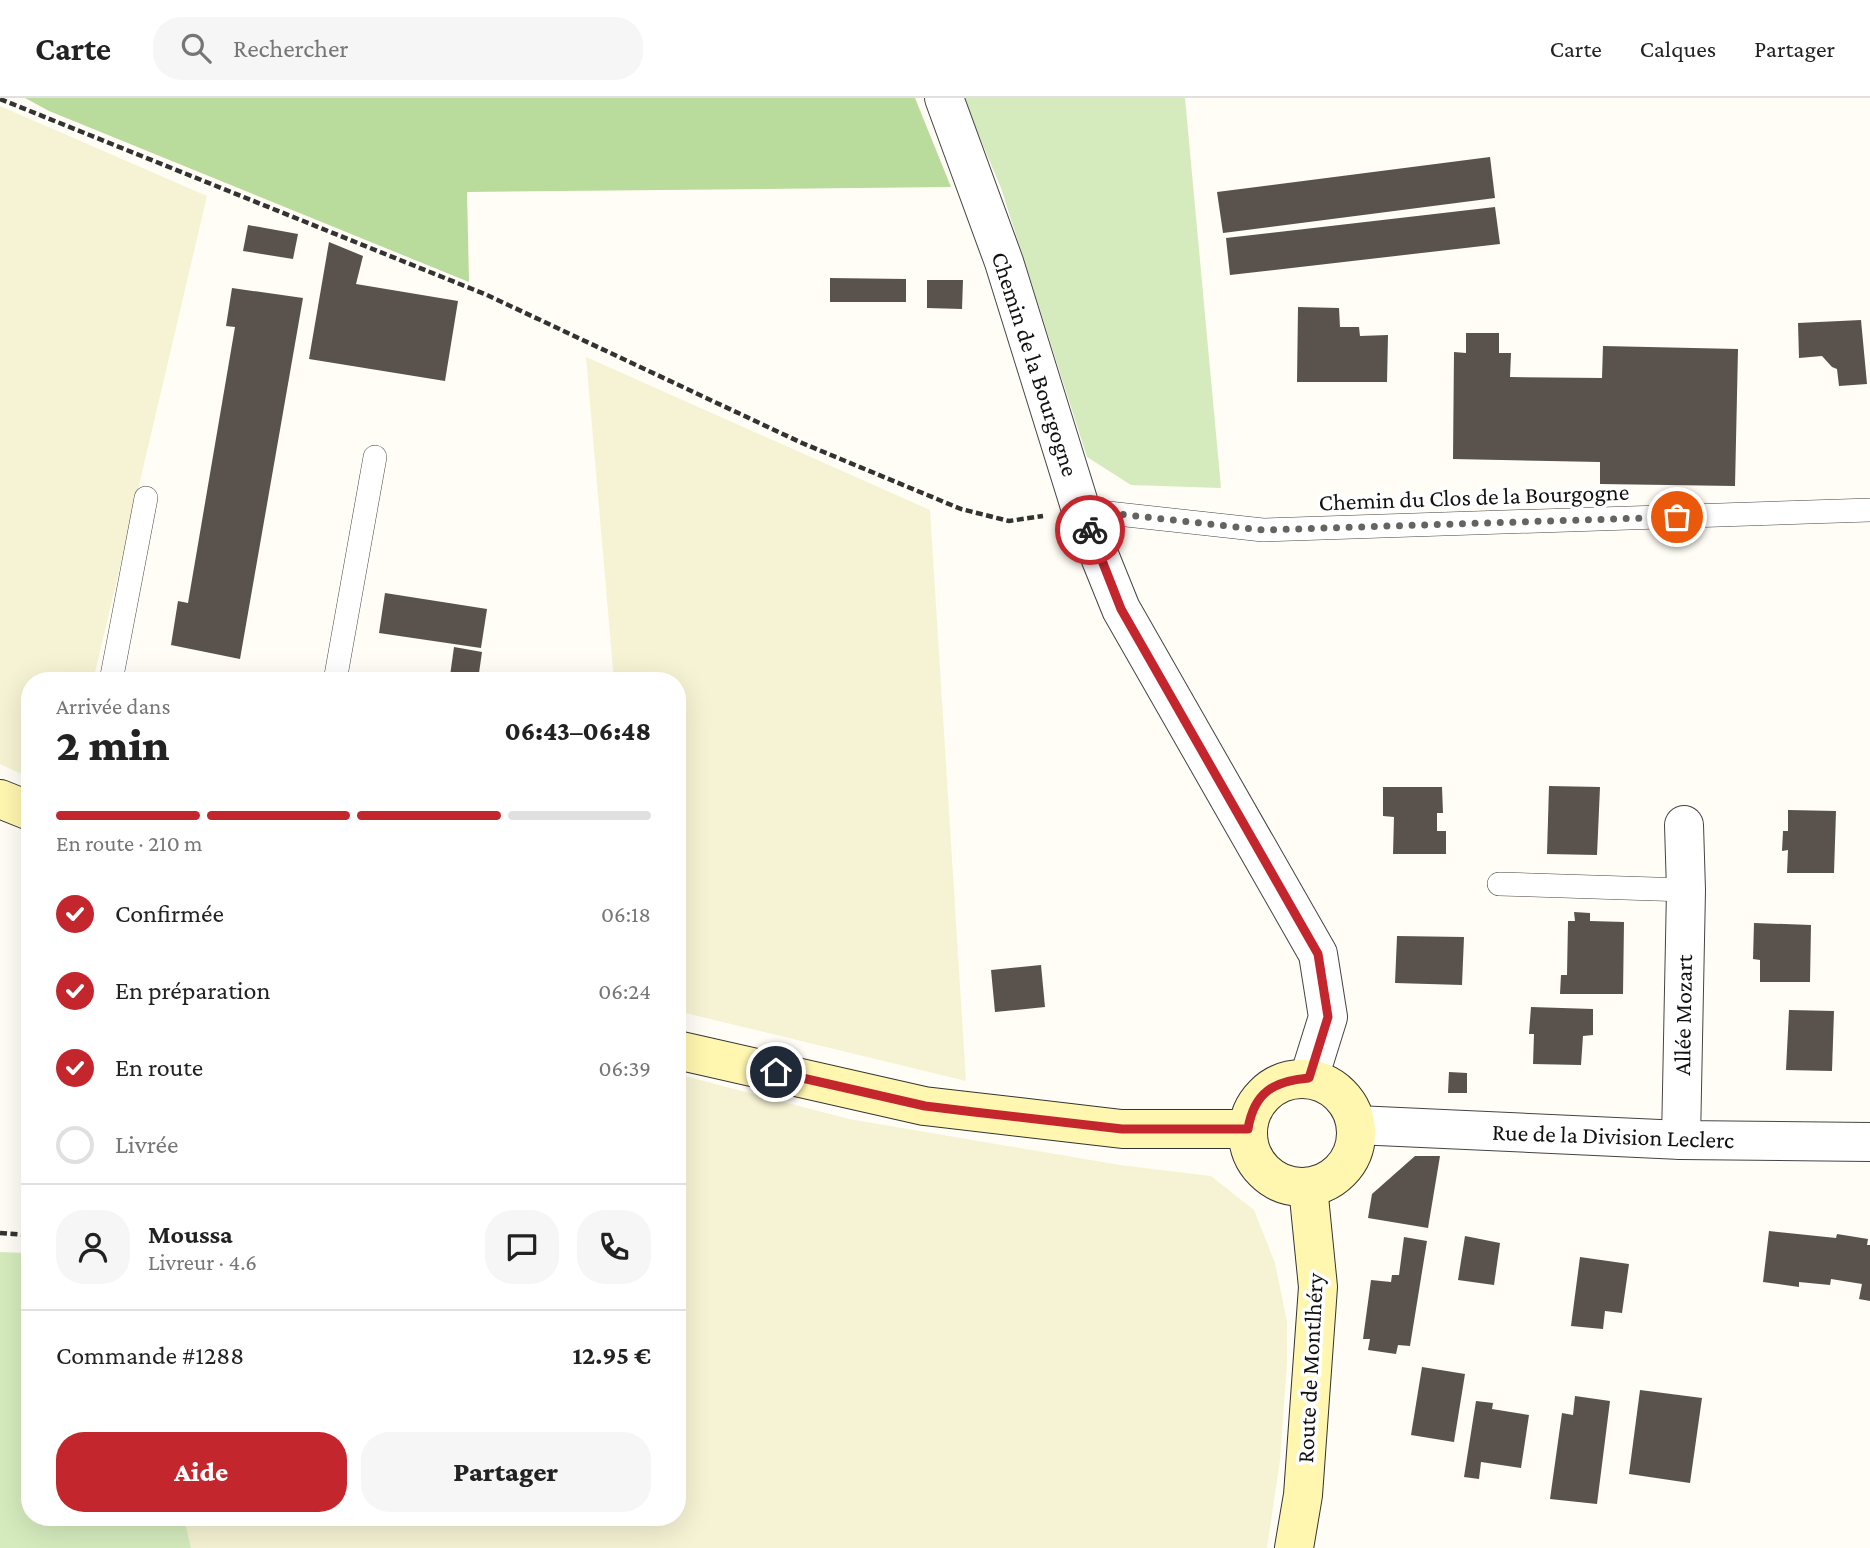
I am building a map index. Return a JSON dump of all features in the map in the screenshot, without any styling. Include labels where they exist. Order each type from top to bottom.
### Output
[{"type":"main road","points":[[0,799],[21,807]]},
{"type":"main road","points":[[686,1052],[925,1106],[1122,1129],[1248,1129]]},
{"type":"main road","points":[[1309,1078],[1340,1093],[1354,1116],[1356,1125],[1356,1142],[1346,1166],[1332,1179],[1308,1187],[1287,1185],[1270,1177],[1256,1162],[1249,1143],[1248,1129],[1255,1105],[1275,1085],[1287,1080],[1309,1078]]},
{"type":"main road","name":"Route de Montlhéry","points":[[1294,1548],[1303,1495],[1318,1287],[1308,1187]]},
{"type":"street","name":"Chemin de la Bourgogne","points":[[944,98],[1004,262],[1082,510],[1121,609],[1318,954],[1328,1017],[1309,1078]]},
{"type":"street","name":"Allée Mozart","points":[[1681,1140],[1686,890],[1684,825]]},
{"type":"street","name":"Rue de la Division Leclerc","points":[[1356,1125],[1681,1140],[1870,1142]]},
{"type":"lane","points":[[337,672],[375,457]]},
{"type":"lane","points":[[113,672],[146,498]]},
{"type":"lane","name":"Chemin du Clos de la Bourgogne","points":[[1082,510],[1263,530],[1870,510]]},
{"type":"lane","points":[[1499,884],[1686,890]]},
{"type":"path","points":[[0,99],[486,295],[802,443],[961,509],[1009,521],[1082,510]]},
{"type":"path","points":[[0,1233],[21,1235]]},
{"type":"shaded area","points":[[0,106],[207,196],[95,672],[21,672],[21,774],[0,764]]},
{"type":"shaded area","points":[[586,357],[930,510],[966,1081],[686,1013],[686,672],[613,672]]},
{"type":"shaded area","points":[[686,1076],[849,1119],[1120,1165],[1211,1176],[1254,1210],[1275,1263],[1287,1322],[1287,1363],[1280,1460],[1267,1548],[191,1548],[186,1526],[686,1526]]},
{"type":"green space","points":[[25,98],[915,98],[951,187],[467,192],[469,282],[49,111]]},
{"type":"green space","points":[[963,98],[1185,98],[1221,488],[1131,485],[1087,457],[1001,188]]},
{"type":"green space","points":[[0,1252],[21,1253],[21,1526],[186,1526],[191,1548],[0,1548]]},
{"type":"building","points":[[1490,157],[1495,198],[1223,233],[1217,192]]},
{"type":"building","points":[[1495,207],[1500,244],[1230,275],[1226,238]]},
{"type":"building","points":[[248,225],[298,234],[293,259],[243,251]]},
{"type":"building","points":[[329,242],[363,256],[356,284],[458,301],[445,381],[309,359]]},
{"type":"building","points":[[830,278],[906,279],[906,302],[830,302]]},
{"type":"building","points":[[927,280],[963,280],[962,309],[927,308]]},
{"type":"building","points":[[232,288],[303,298],[240,659],[171,645],[178,601],[188,603],[235,327],[226,326]]},
{"type":"building","points":[[1298,307],[1339,308],[1340,327],[1359,327],[1360,336],[1388,335],[1387,382],[1297,382]]},
{"type":"building","points":[[1861,320],[1867,384],[1839,386],[1837,369],[1822,356],[1799,358],[1798,323]]},
{"type":"building","points":[[1466,333],[1499,333],[1499,353],[1511,353],[1510,377],[1602,378],[1603,346],[1738,349],[1735,486],[1600,484],[1600,462],[1453,459],[1454,352],[1466,353]]},
{"type":"building","points":[[385,593],[487,609],[481,648],[379,633]]},
{"type":"building","points":[[454,647],[482,652],[479,672],[451,672]]},
{"type":"building","points":[[1549,786],[1600,787],[1597,855],[1547,854]]},
{"type":"building","points":[[1383,787],[1442,787],[1443,813],[1437,813],[1437,831],[1446,831],[1446,854],[1393,854],[1394,817],[1383,816]]},
{"type":"building","points":[[1788,810],[1836,811],[1834,873],[1787,873],[1788,850],[1782,851],[1783,831],[1788,831]]},
{"type":"building","points":[[1574,912],[1590,913],[1590,921],[1624,922],[1623,994],[1560,994],[1561,975],[1567,975],[1568,921],[1575,921]]},
{"type":"building","points":[[1754,923],[1811,925],[1810,982],[1760,982],[1760,960],[1753,959]]},
{"type":"building","points":[[1397,936],[1464,937],[1462,985],[1395,983]]},
{"type":"building","points":[[1041,965],[1045,1007],[995,1012],[991,970]]},
{"type":"building","points":[[1531,1007],[1593,1009],[1593,1035],[1583,1036],[1581,1065],[1533,1064],[1534,1034],[1529,1034]]},
{"type":"building","points":[[1789,1010],[1834,1011],[1832,1071],[1786,1070]]},
{"type":"building","points":[[1449,1072],[1467,1073],[1467,1093],[1448,1093]]},
{"type":"building","points":[[1415,1156],[1440,1156],[1428,1228],[1368,1218],[1372,1194]]},
{"type":"building","points":[[1769,1231],[1836,1238],[1837,1234],[1868,1239],[1870,1301],[1859,1299],[1862,1284],[1831,1279],[1830,1285],[1799,1282],[1799,1287],[1763,1282]]},
{"type":"building","points":[[1465,1236],[1500,1243],[1494,1285],[1458,1280]]},
{"type":"building","points":[[1404,1237],[1427,1241],[1410,1346],[1398,1345],[1396,1354],[1368,1350],[1370,1339],[1363,1339],[1371,1280],[1391,1282],[1392,1275],[1399,1275]]},
{"type":"building","points":[[1580,1257],[1629,1264],[1622,1313],[1605,1311],[1603,1329],[1571,1326]]},
{"type":"building","points":[[1422,1367],[1465,1374],[1454,1442],[1411,1435]]},
{"type":"building","points":[[1640,1390],[1702,1398],[1690,1483],[1629,1474]]},
{"type":"building","points":[[1575,1396],[1610,1401],[1597,1504],[1550,1499],[1562,1413],[1573,1415]]},
{"type":"building","points":[[1476,1401],[1493,1403],[1492,1409],[1529,1415],[1521,1468],[1481,1462],[1479,1479],[1464,1477]]},
{"type":"way so far","points":[[1090,530],[1082,510],[1263,530],[1677,517]]},
{"type":"route","points":[[776,1072],[925,1106],[1122,1129],[1248,1129],[1255,1105],[1264,1094],[1287,1080],[1309,1078],[1328,1017],[1318,954],[1121,609],[1090,530]]}]
